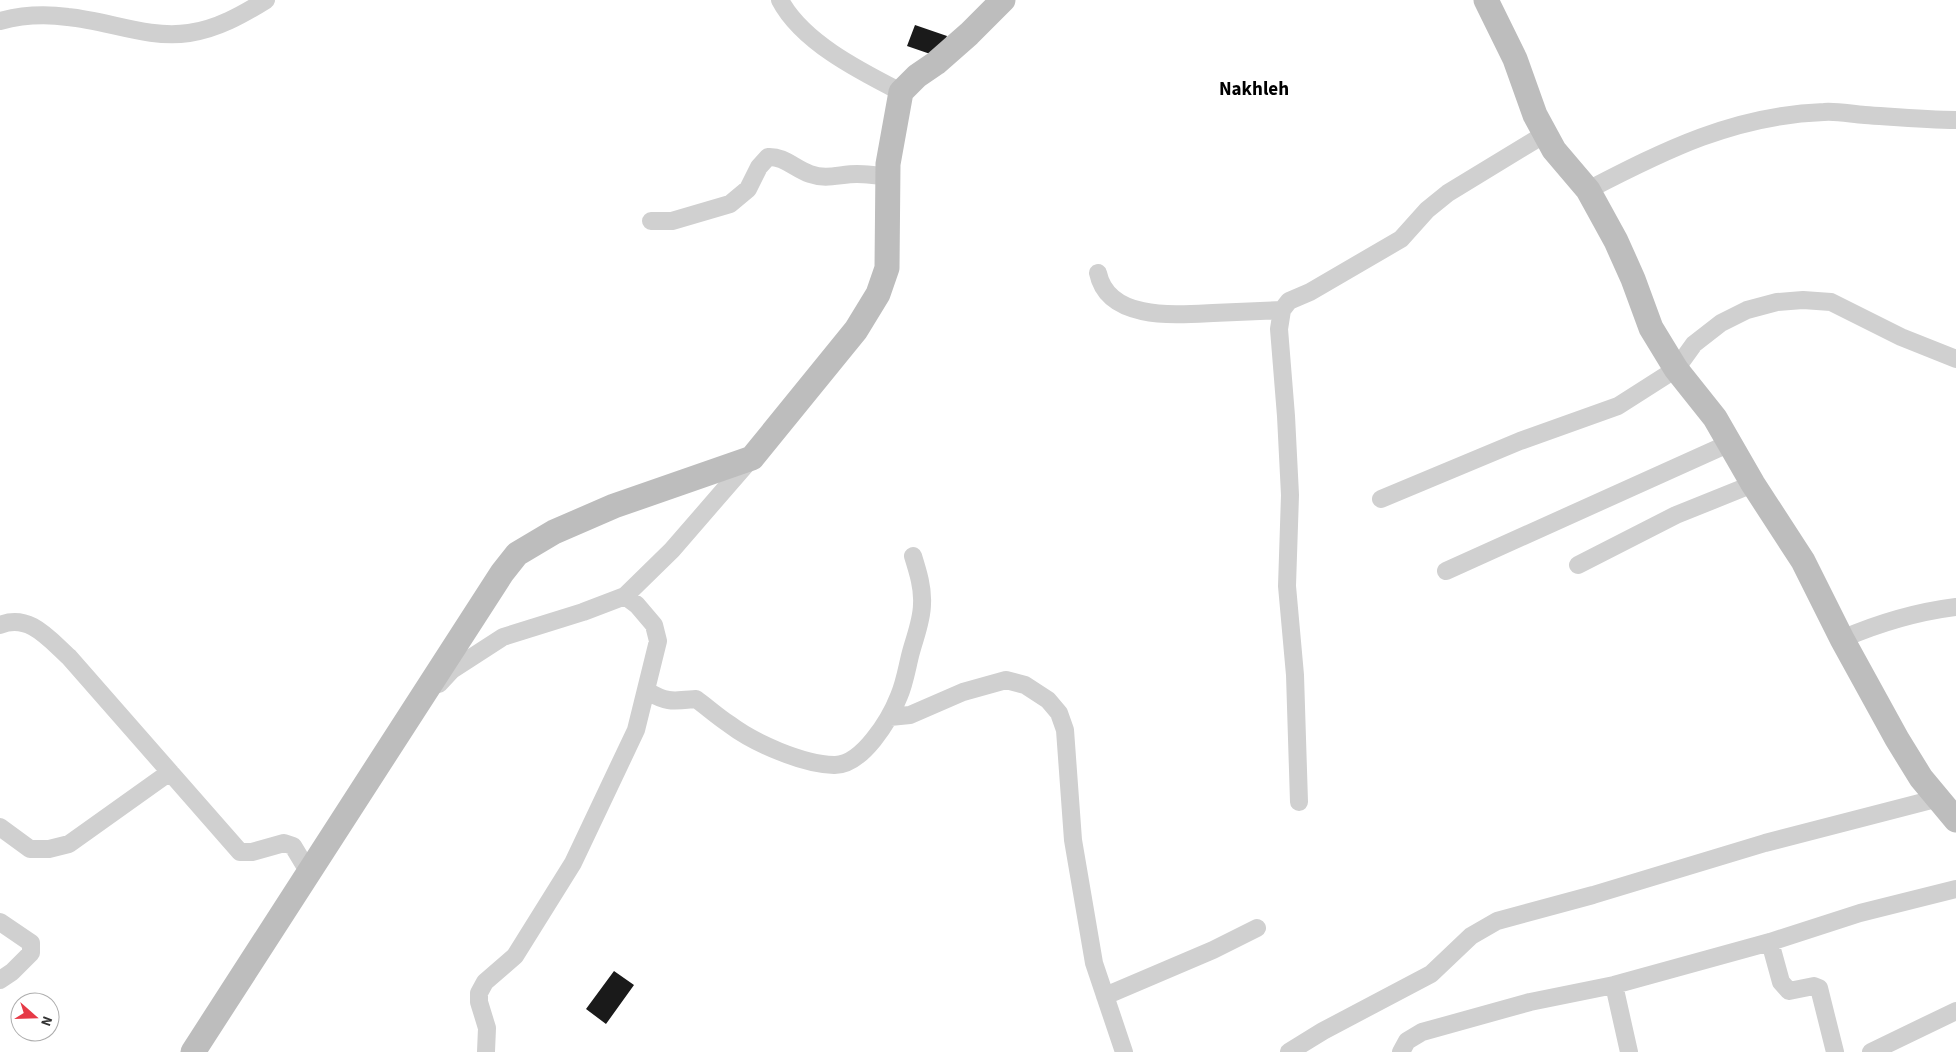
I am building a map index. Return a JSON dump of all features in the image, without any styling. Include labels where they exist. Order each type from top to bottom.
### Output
[{"type":"street","points":[[0,21],[35,16],[69,17],[155,34],[189,33],[221,25],[266,0]]},
{"type":"street","points":[[780,0],[798,25],[843,62],[900,92]]},
{"type":"street","points":[[414,711],[452,670],[503,637],[583,612],[625,596],[672,550],[752,458],[856,330],[878,294],[887,268],[888,164],[900,92],[969,34],[1003,0]]},
{"type":"street","points":[[1486,0],[1515,59],[1535,115],[1554,150],[1588,190],[1619,248],[1651,328],[1676,368],[1715,418],[1753,484],[1802,561],[1842,639],[1921,778],[1956,820]]},
{"type":"street","points":[[1588,190],[1657,154],[1741,123],[1784,114],[1826,112],[1956,120]]},
{"type":"street","points":[[1299,802],[1295,675],[1287,586],[1290,495],[1279,329],[1282,310],[1289,301],[1310,292],[1401,239],[1427,210],[1448,193],[1545,134]]},
{"type":"street","points":[[651,221],[672,221],[730,204],[748,189],[759,167],[768,157],[778,156],[792,166],[810,174],[827,178],[856,174],[888,176]]},
{"type":"street","points":[[1098,273],[1100,284],[1112,296],[1126,306],[1140,311],[1176,315],[1282,310]]},
{"type":"street","points":[[1381,499],[1520,441],[1618,406],[1676,368],[1694,344],[1721,323],[1746,310],[1777,302],[1803,300],[1831,302],[1956,359]]},
{"type":"street","points":[[1446,571],[1730,444]]},
{"type":"street","points":[[193,1052],[308,871],[414,711],[502,573],[517,554],[554,532],[614,506],[752,458]]},
{"type":"street","points":[[1578,565],[1676,515],[1753,484]]},
{"type":"street","points":[[646,691],[662,700],[696,699],[729,724],[769,748],[815,762],[836,765],[852,759],[867,747],[890,717],[900,695],[922,607],[922,590],[913,556]]},
{"type":"street","points":[[486,1052],[487,1028],[479,1002],[479,993],[485,982],[515,956],[573,863],[636,730],[658,641],[654,625],[637,605],[625,596]]},
{"type":"street","points":[[1842,639],[1881,623],[1934,610],[1956,607]]},
{"type":"street","points":[[0,624],[16,621],[40,630],[69,657],[240,852],[252,852],[284,843],[293,846],[308,871]]},
{"type":"street","points":[[890,717],[910,715],[963,692],[1006,680],[1025,685],[1048,700],[1059,713],[1065,730],[1073,840],[1094,962],[1124,1052]]},
{"type":"street","points":[[0,827],[30,849],[49,849],[69,844],[170,772]]},
{"type":"street","points":[[1289,1052],[1323,1031],[1431,974],[1471,936],[1496,921],[1593,895],[1765,843],[1939,798]]},
{"type":"street","points":[[1401,1052],[1407,1041],[1422,1032],[1530,1002],[1614,985],[1770,942],[1860,913],[1956,889]]},
{"type":"street","points":[[0,922],[31,943],[31,953],[12,972],[0,980]]},
{"type":"street","points":[[1105,996],[1205,953],[1257,928]]},
{"type":"street","points":[[1770,942],[1781,982],[1789,991],[1814,986],[1819,988],[1835,1052]]},
{"type":"street","points":[[1614,985],[1628,1052]]},
{"type":"street","points":[[1871,1052],[1956,1011]]},
{"type":"building","points":[[915,25],[947,36],[939,57],[907,46]]},
{"type":"building","points":[[614,971],[634,985],[606,1024],[586,1009]]},
{"type":"district","name":"Nakhleh","points":[[1254,89]]}]
